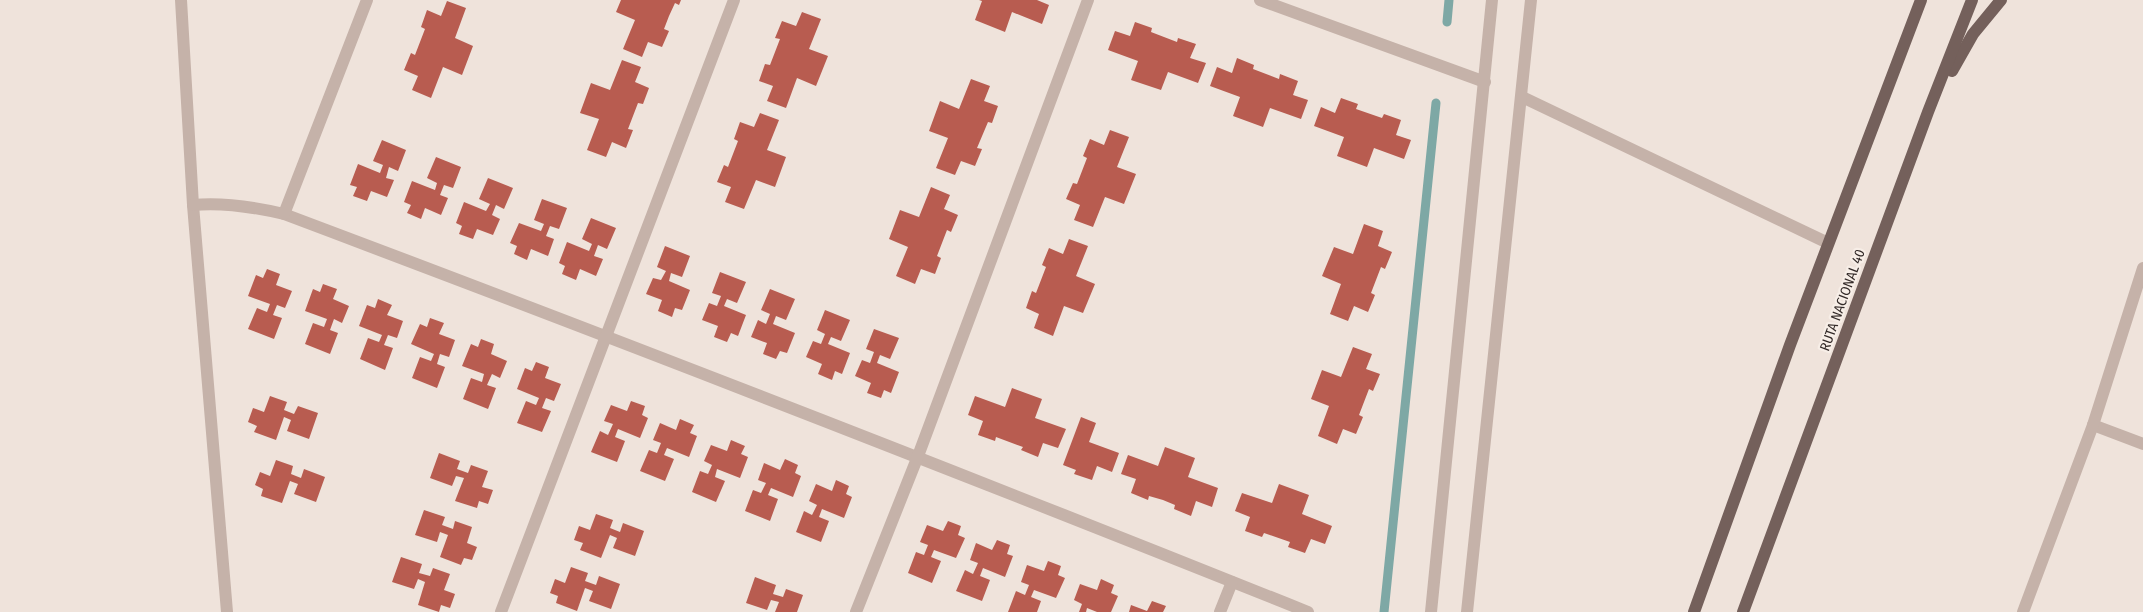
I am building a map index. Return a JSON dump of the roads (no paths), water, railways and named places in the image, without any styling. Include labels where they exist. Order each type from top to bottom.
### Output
[{"type":"main road","points":[[1694,612],[1828,243],[1921,0]]},
{"type":"main road","name":"RUTA NACIONAL 40","points":[[1743,612],[1928,112],[1972,0]]},
{"type":"main road","points":[[1928,112],[1972,34],[2001,0]]},
{"type":"street","points":[[181,0],[193,205],[227,612]]},
{"type":"street","points":[[284,214],[367,0]]},
{"type":"street","points":[[501,612],[734,0]]},
{"type":"street","points":[[856,612],[918,456],[1088,0]]},
{"type":"street","points":[[1260,0],[1485,82]]},
{"type":"street","points":[[1431,612],[1492,0]]},
{"type":"street","points":[[1467,612],[1532,0]]},
{"type":"street","points":[[1522,97],[1828,243]]},
{"type":"street","points":[[193,205],[238,205],[284,214],[606,335],[918,456],[1308,612]]},
{"type":"street","points":[[2023,612],[2093,425],[2143,268]]},
{"type":"street","points":[[2093,425],[2143,444]]},
{"type":"street","points":[[1220,612],[1232,582]]},
{"type":"waterway","points":[[1447,22],[1449,0]]},
{"type":"waterway","points":[[1384,612],[1436,103]]}]
